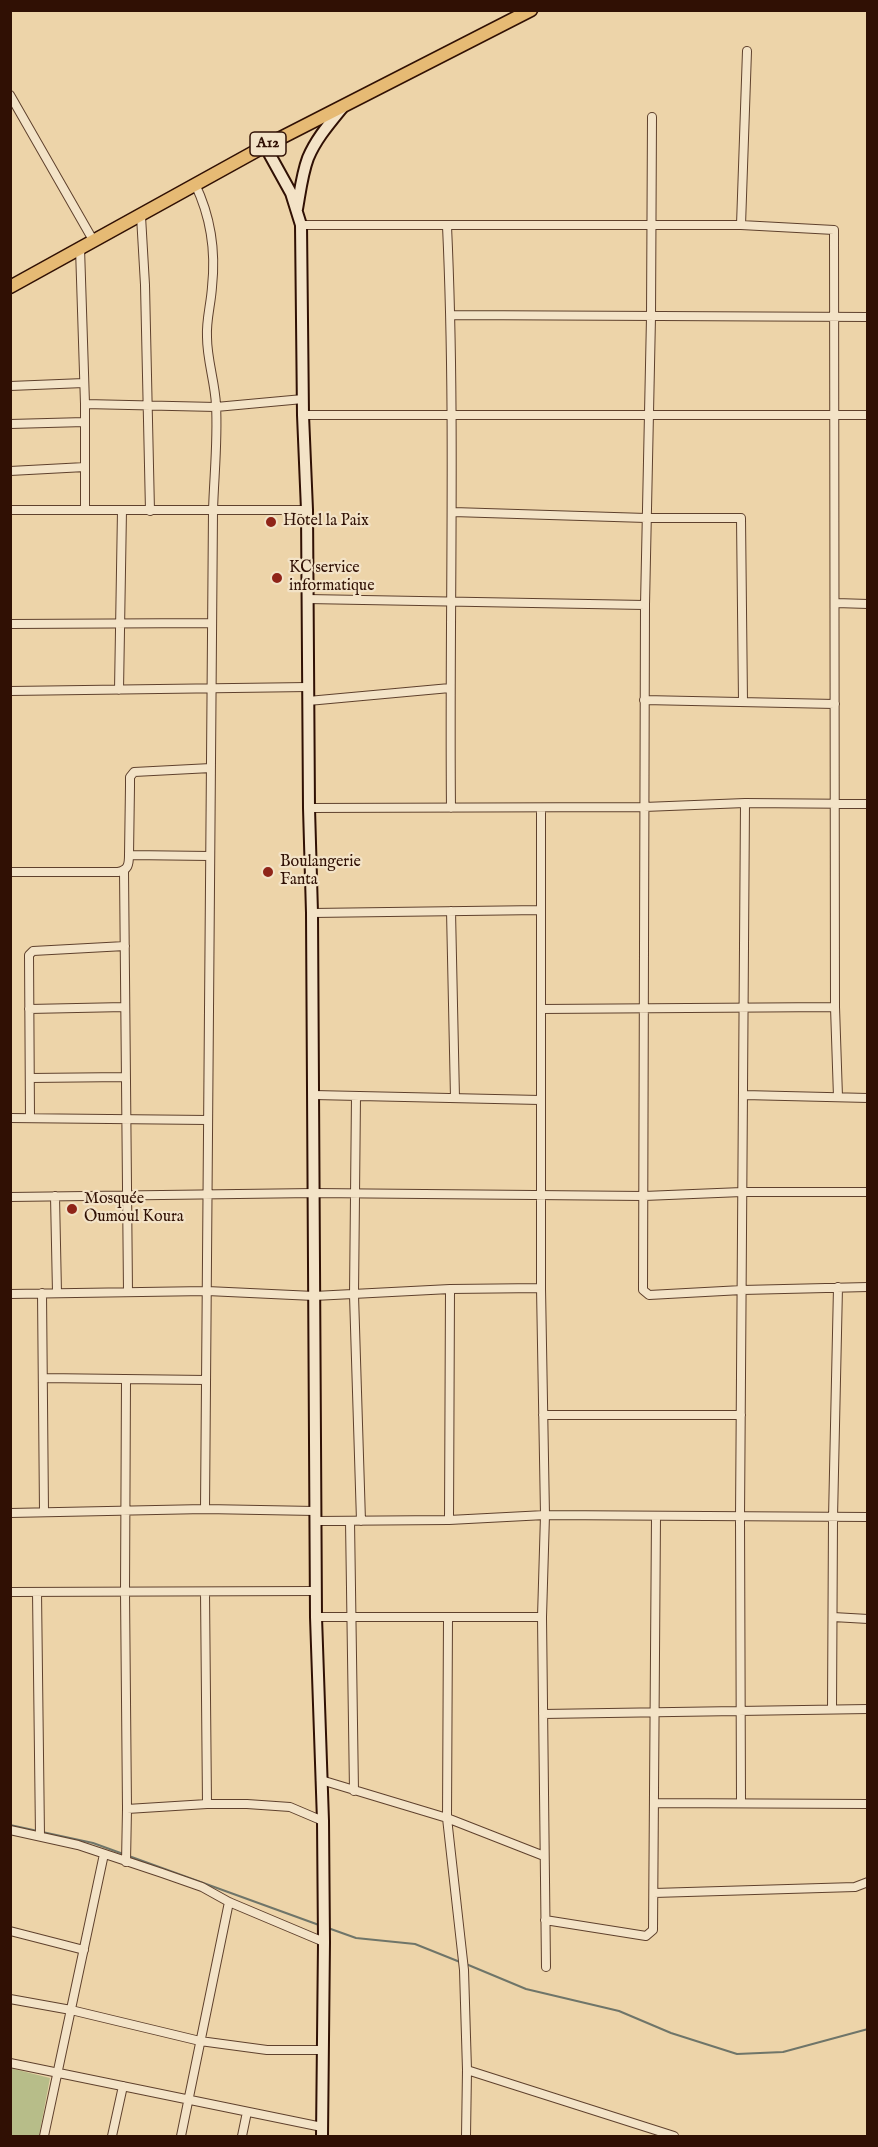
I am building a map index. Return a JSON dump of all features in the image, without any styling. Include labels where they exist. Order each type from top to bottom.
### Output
[{"type":"main road","name":"A12","points":[[10,287],[265,146],[531,10]]},
{"type":"street","points":[[741,225],[747,51]]},
{"type":"street","points":[[10,95],[93,240]]},
{"type":"street","points":[[297,210],[310,155],[319,137],[345,105]]},
{"type":"street","points":[[652,117],[644,700],[643,1290],[649,1295],[867,1287]]},
{"type":"street","points":[[10,2063],[247,2112],[322,2132],[323,1821],[316,1617],[314,1095],[301,225],[284,178],[265,146]]},
{"type":"street","points":[[195,184],[205,204],[211,227],[213,278],[207,341],[216,407],[213,511],[205,1509]]},
{"type":"street","points":[[141,216],[144,234],[150,511]]},
{"type":"street","points":[[301,225],[652,224],[741,225],[834,230],[835,1007],[838,1097]]},
{"type":"street","points":[[447,226],[451,315],[453,512],[450,688],[451,808]]},
{"type":"street","points":[[80,248],[85,404],[85,510]]},
{"type":"street","points":[[451,315],[867,317]]},
{"type":"street","points":[[10,386],[84,383]]},
{"type":"street","points":[[85,404],[216,407],[303,399]]},
{"type":"street","points":[[303,415],[867,415]]},
{"type":"street","points":[[10,424],[85,422]]},
{"type":"street","points":[[10,471],[85,467]]},
{"type":"street","points":[[10,510],[306,510]]},
{"type":"street","points":[[119,690],[122,510]]},
{"type":"street","points":[[453,512],[646,518],[741,518],[743,702]]},
{"type":"street","points":[[307,599],[645,605]]},
{"type":"street","points":[[836,603],[867,604]]},
{"type":"street","points":[[10,624],[212,623]]},
{"type":"street","points":[[10,691],[308,687]]},
{"type":"street","points":[[308,701],[450,688]]},
{"type":"street","points":[[644,700],[835,704]]},
{"type":"street","points":[[128,1292],[124,871],[129,863],[130,777],[134,772],[211,768]]},
{"type":"street","points":[[309,808],[644,807],[745,803],[867,804]]},
{"type":"street","points":[[741,1803],[740,1517],[745,803]]},
{"type":"street","points":[[541,807],[540,1196],[545,1515],[542,1617],[546,1967]]},
{"type":"street","points":[[129,855],[210,856]]},
{"type":"street","points":[[10,872],[124,871]]},
{"type":"street","points":[[312,913],[541,910]]},
{"type":"street","points":[[451,911],[455,1098]]},
{"type":"street","points":[[30,1118],[29,955],[33,951],[125,946]]},
{"type":"street","points":[[29,1009],[125,1007]]},
{"type":"street","points":[[541,1009],[835,1007]]},
{"type":"street","points":[[30,1078],[126,1077]]},
{"type":"street","points":[[314,1095],[540,1100]]},
{"type":"street","points":[[744,1095],[867,1098]]},
{"type":"street","points":[[356,1096],[354,1295],[361,1521]]},
{"type":"street","points":[[10,1118],[208,1120]]},
{"type":"street","points":[[10,1197],[314,1193],[644,1196],[742,1192],[867,1192]]},
{"type":"street","points":[[55,1196],[57,1293]]},
{"type":"street","points":[[832,1709],[838,1287]]},
{"type":"street","points":[[10,1294],[207,1292],[314,1296],[450,1289],[541,1288]]},
{"type":"street","points":[[450,1289],[450,1520]]},
{"type":"street","points":[[42,1293],[44,1512]]},
{"type":"street","points":[[43,1378],[206,1380]]},
{"type":"street","points":[[126,1380],[126,1862]]},
{"type":"street","points":[[543,1414],[741,1415]]},
{"type":"street","points":[[10,1513],[205,1509],[315,1516],[350,1521],[450,1520],[545,1515],[867,1517]]},
{"type":"street","points":[[545,1920],[646,1936],[653,1929],[656,1516]]},
{"type":"street","points":[[350,1521],[354,1791]]},
{"type":"street","points":[[10,1592],[316,1591]]},
{"type":"street","points":[[37,1592],[40,1836]]},
{"type":"street","points":[[205,1592],[207,1804]]},
{"type":"street","points":[[316,1617],[542,1617]]},
{"type":"street","points":[[448,1617],[447,1818],[464,1970],[466,2136]]},
{"type":"street","points":[[833,1617],[867,1619]]},
{"type":"street","points":[[543,1714],[867,1709]]},
{"type":"street","points":[[321,1780],[447,1818],[544,1856]]},
{"type":"street","points":[[654,1803],[867,1804]]},
{"type":"street","points":[[127,1809],[207,1804],[290,1807],[323,1821]]},
{"type":"street","points":[[10,1830],[78,1845],[202,1887],[229,1902],[324,1942]]},
{"type":"street","points":[[44,2136],[104,1854]]},
{"type":"street","points":[[654,1893],[820,1889],[855,1887],[867,1882]]},
{"type":"street","points":[[182,2136],[229,1902]]},
{"type":"street","points":[[10,1931],[84,1950]]},
{"type":"street","points":[[10,1999],[71,2010],[200,2041],[267,2050],[323,2050]]},
{"type":"street","points":[[467,2070],[674,2136]]},
{"type":"street","points":[[112,2136],[123,2086]]},
{"type":"street","points":[[242,2136],[247,2112]]},
{"type":"green space","points":[[10,2068],[50,2078],[39,2136],[11,2136]]},
{"type":"waterway","points":[[10,1825],[93,1843],[319,1925]]},
{"type":"waterway","points":[[328,1928],[356,1938],[415,1944],[460,1962]]},
{"type":"waterway","points":[[466,1964],[526,1989],[619,2011],[671,2033],[737,2054],[783,2052],[868,2029]]},
{"type":"place","name":"Hotel la Paix","points":[[271,522]]},
{"type":"place","name":"KC service informatique","points":[[277,578]]},
{"type":"place","name":"Boulangerie Fanta","points":[[268,872]]},
{"type":"place","name":"Mosquée Oumoul Koura","points":[[72,1209]]}]
